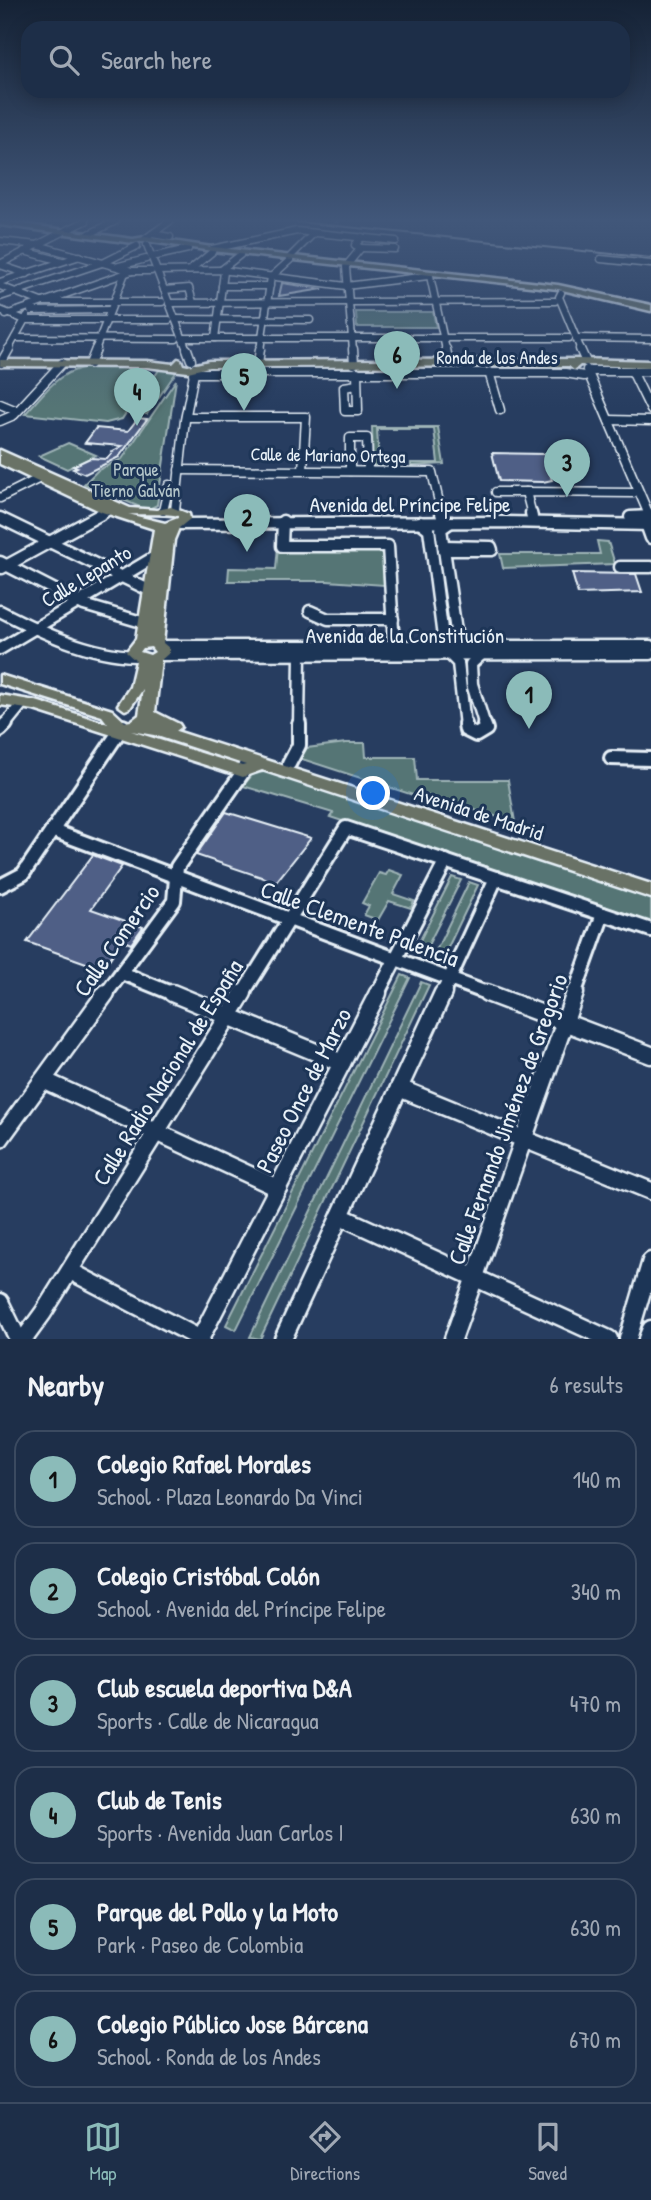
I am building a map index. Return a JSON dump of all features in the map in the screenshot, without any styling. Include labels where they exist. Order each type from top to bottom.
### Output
[{"type":"main road","points":[[488,283],[556,292]]},
{"type":"main road","points":[[488,283],[579,293],[651,309]]},
{"type":"main road","points":[[1,363],[355,366],[449,362],[554,363],[583,367],[613,363],[651,364]]},
{"type":"main road","points":[[0,453],[128,511],[168,519]]},
{"type":"main road","points":[[0,460],[140,523],[168,519]]},
{"type":"main road","points":[[168,519],[156,556],[145,623],[150,652],[122,719],[142,722],[146,713],[150,652],[168,540],[168,519]]},
{"type":"main road","name":"Avenida de Madrid","points":[[0,671],[95,702],[122,719]]},
{"type":"main road","name":"Avenida de Madrid","points":[[0,679],[156,730],[245,766],[264,764],[651,891]]},
{"type":"main road","name":"Avenida de Madrid","points":[[0,692],[29,705]]},
{"type":"main road","name":"Avenida de Madrid","points":[[0,700],[122,719],[138,705],[146,713],[180,729],[651,882]]},
{"type":"street","points":[[0,297],[42,283]]},
{"type":"street","points":[[51,283],[56,285]]},
{"type":"street","points":[[1,363],[31,309],[41,302],[96,283]]},
{"type":"street","points":[[158,283],[190,366],[186,417],[168,519]]},
{"type":"street","points":[[161,283],[165,302]]},
{"type":"street","points":[[261,364],[272,283]]},
{"type":"street","points":[[326,283],[346,286],[367,283]]},
{"type":"street","points":[[431,283],[449,362],[565,360],[583,367],[647,499],[645,519]]},
{"type":"street","points":[[0,284],[41,302],[112,306]]},
{"type":"street","points":[[90,363],[121,285],[92,285]]},
{"type":"street","points":[[215,338],[222,286],[270,286],[271,302]]},
{"type":"street","points":[[346,286],[357,385]]},
{"type":"street","points":[[65,288],[74,291]]},
{"type":"street","points":[[164,290],[189,288],[193,302]]},
{"type":"street","points":[[0,316],[31,309],[165,302],[436,302],[556,292],[651,538]]},
{"type":"street","points":[[0,310],[24,320],[310,320]]},
{"type":"street","points":[[15,338],[651,339]]},
{"type":"street","points":[[0,421],[17,411],[62,363]]},
{"type":"street","points":[[168,519],[168,497],[185,376],[190,366]]},
{"type":"street","name":"Ronda de los Andes","points":[[190,366],[355,366],[565,373],[583,367],[651,371]]},
{"type":"street","points":[[632,371],[651,410]]},
{"type":"street","points":[[489,372],[500,410]]},
{"type":"street","points":[[0,404],[17,411]]},
{"type":"street","points":[[186,417],[306,417],[303,470]]},
{"type":"street","points":[[609,421],[651,421]]},
{"type":"street","points":[[350,471],[350,438],[367,438],[368,471]]},
{"type":"street","name":"Calle de Mariano Ortega","points":[[178,470],[432,472],[447,519]]},
{"type":"street","points":[[0,498],[40,478]]},
{"type":"street","points":[[496,492],[633,493]]},
{"type":"street","points":[[526,492],[532,517]]},
{"type":"street","points":[[2,566],[109,510]]},
{"type":"street","name":"Avenida del Príncipe Felipe","points":[[168,519],[283,522],[420,522],[532,517],[645,519]]},
{"type":"street","points":[[0,518],[151,591]]},
{"type":"street","name":"Avenida del Príncipe Felipe","points":[[168,519],[645,519]]},
{"type":"street","points":[[447,519],[442,527],[443,548],[457,638],[478,650],[471,664],[472,684],[486,729],[476,735],[466,730],[458,663],[450,655]]},
{"type":"street","points":[[283,522],[282,546],[388,546],[394,646]]},
{"type":"street","points":[[420,522],[429,529],[443,637],[432,646]]},
{"type":"street","name":"Calle Lepanto","points":[[0,649],[156,556]]},
{"type":"street","points":[[2,566],[79,602],[145,623]]},
{"type":"street","points":[[620,568],[651,567]]},
{"type":"street","points":[[0,611],[33,629],[116,656],[150,652]]},
{"type":"street","points":[[310,611],[328,619],[393,619]]},
{"type":"street","name":"Avenida de la Constitución","points":[[150,652],[432,646],[478,650],[651,654]]},
{"type":"street","name":"Avenida de la Constitución","points":[[150,652],[450,655],[478,650],[651,646]]},
{"type":"street","points":[[289,764],[299,745],[300,655]]},
{"type":"street","points":[[0,730],[20,709],[29,705]]},
{"type":"street","points":[[0,886],[23,874],[54,831],[122,719]]},
{"type":"street","points":[[611,758],[651,759]]},
{"type":"street","name":"Calle Comercio","points":[[0,1139],[174,901],[179,887],[175,872],[179,863],[245,766]]},
{"type":"street","name":"Calle Radio Nacional de España","points":[[24,1339],[70,1271],[346,828],[446,861]]},
{"type":"street","name":"Calle Clemente Palencia","points":[[54,831],[651,1055]]},
{"type":"street","points":[[446,861],[651,930]]},
{"type":"street","name":"Paseo Once de Marzo","points":[[200,1339],[446,861]]},
{"type":"street","points":[[283,1339],[496,878]]},
{"type":"street","name":"Calle Fernando Jiménez de Gregorio","points":[[453,1339],[603,914]]},
{"type":"street","points":[[122,973],[342,1063]]},
{"type":"street","points":[[43,1080],[278,1188]]},
{"type":"street","points":[[400,1087],[651,1191]]},
{"type":"street","points":[[340,1216],[609,1339]]},
{"type":"street","points":[[628,1339],[651,1261]]},
{"type":"street","points":[[70,1271],[200,1339]]},
{"type":"street","points":[[0,1302],[18,1339]]},
{"type":"street","points":[[647,1339],[651,1329]]},
{"type":"green space","points":[[356,312],[433,312],[436,327],[357,327]]},
{"type":"green space","points":[[96,366],[134,369],[151,375],[122,419],[106,423],[25,414],[48,388],[64,375]]},
{"type":"green space","points":[[159,370],[177,371],[147,414],[129,413]]},
{"type":"green space","name":"Parque Tierno Galván","points":[[176,380],[157,505],[147,510],[84,484],[98,470],[122,459]]},
{"type":"green space","points":[[372,427],[438,427],[444,464],[411,466],[411,463],[438,463],[434,429],[377,429],[379,463],[406,463],[407,466],[373,465]]},
{"type":"green space","points":[[68,443],[96,455],[67,469],[39,456]]},
{"type":"green space","points":[[597,541],[608,542],[615,564],[503,568],[500,554],[600,554]]},
{"type":"green space","points":[[278,546],[285,551],[383,551],[384,585],[327,581],[228,581],[229,568],[276,569]]},
{"type":"green space","points":[[365,743],[366,757],[415,757],[417,780],[508,780],[515,822],[421,794],[416,796],[299,758],[307,748]]},
{"type":"green space","points":[[267,771],[651,896],[651,923],[330,817],[333,813],[243,786],[252,775]]},
{"type":"green space","points":[[389,870],[403,875],[393,894],[414,901],[411,908],[389,901],[378,920],[364,915],[369,906],[362,903],[379,873],[386,875]]},
{"type":"green space","points":[[452,877],[461,880],[423,955],[414,952]]},
{"type":"green space","points":[[469,882],[478,885],[441,962],[432,959]]},
{"type":"green space","points":[[402,975],[410,978],[236,1330],[226,1325]]},
{"type":"green space","points":[[421,982],[429,985],[260,1339],[250,1337]]},
{"type":"building","points":[[282,283],[323,289],[279,296]]},
{"type":"building","points":[[138,418],[147,419],[119,457],[85,474],[73,469],[77,467],[73,466],[90,458],[107,459],[113,451],[122,446],[85,443],[96,428],[128,431]]},
{"type":"building","points":[[492,453],[544,454],[552,480],[499,481]]},
{"type":"building","points":[[572,573],[636,574],[642,592],[578,594]]},
{"type":"building","points":[[226,812],[311,838],[276,882],[196,855]]},
{"type":"building","points":[[93,855],[122,866],[91,909],[143,927],[131,944],[122,940],[103,969],[27,942]]},
{"type":"place","name":"Colegio Público Jose Bárcena","points":[[397,389]]},
{"type":"place","name":"Parque del Pollo y la Moto","points":[[244,411]]},
{"type":"place","name":"Club de Tenis","points":[[137,426]]},
{"type":"place","name":"Club escuela deportiva D&A","points":[[567,497]]},
{"type":"place","name":"Colegio Cristóbal Colón","points":[[247,552]]},
{"type":"place","name":"Colegio Rafael Morales","points":[[529,729]]}]
